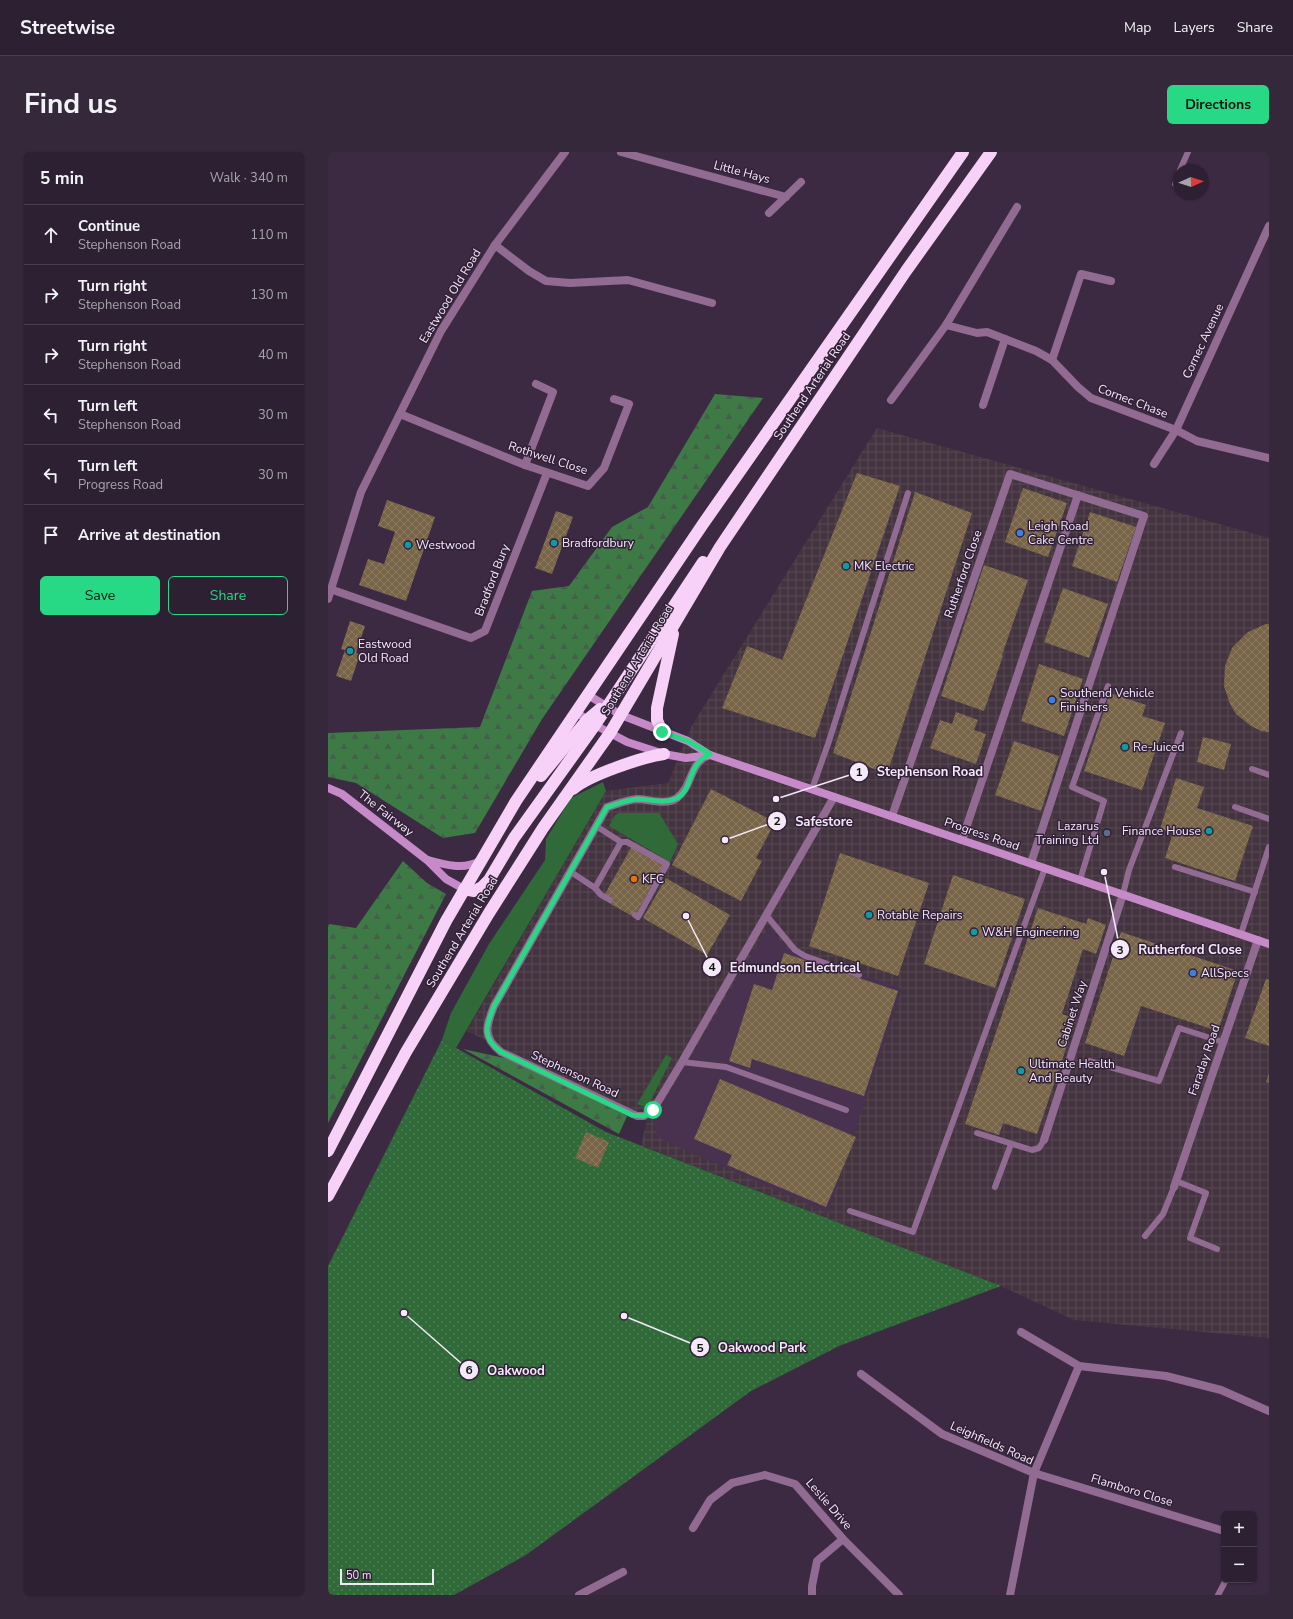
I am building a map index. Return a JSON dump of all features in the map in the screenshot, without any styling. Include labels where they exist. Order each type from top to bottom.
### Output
[{"type":"highway","name":"Southend Arterial Road","points":[[328,1151],[446,921],[516,801],[702,524],[963,152]]},
{"type":"highway","name":"Southend Arterial Road","points":[[328,1196],[414,1038],[493,907],[565,796],[610,733],[720,547],[906,271],[991,152]]},
{"type":"highway","points":[[516,801],[538,780],[606,707],[704,559],[720,547]]},
{"type":"highway","points":[[662,732],[657,720],[657,708],[675,623]]},
{"type":"highway","points":[[464,889],[474,891],[486,884],[591,722]]},
{"type":"highway","points":[[565,796],[576,786],[587,780],[644,758],[664,754]]},
{"type":"street","name":"Eastwood Old Road","points":[[328,599],[361,492],[441,331],[495,245],[565,152]]},
{"type":"street","name":"Little Hays","points":[[621,152],[786,197]]},
{"type":"street","points":[[769,214],[801,182]]},
{"type":"street","points":[[891,400],[946,325],[1017,207]]},
{"type":"street","name":"Cornec Avenue","points":[[1154,464],[1176,430],[1269,226]]},
{"type":"street","points":[[495,245],[546,281],[570,283],[628,280],[712,303]]},
{"type":"street","points":[[1052,360],[1081,274],[1111,281]]},
{"type":"street","name":"Cornec Chase","points":[[946,325],[977,333],[987,332],[1036,351],[1052,360],[1091,398],[1176,430],[1197,441],[1269,458]]},
{"type":"street","points":[[982,405],[1005,339]]},
{"type":"street","points":[[525,465],[553,392],[536,384]]},
{"type":"street","name":"Rothwell Close","points":[[400,414],[525,465],[588,486],[604,468],[629,404],[614,399]]},
{"type":"street","name":"Bradford Bury","points":[[330,589],[471,638],[485,631],[547,473]]},
{"type":"street","name":"Rutherford Close","points":[[892,816],[1010,474],[1144,516],[1030,863]]},
{"type":"street","points":[[962,840],[1078,495]]},
{"type":"street","name":"Progress Road","points":[[588,695],[621,715],[688,741],[710,754],[1269,944]]},
{"type":"street","name":"Progress Road","points":[[576,712],[627,742],[664,754],[678,758],[686,758],[710,754]]},
{"type":"street","name":"Stephenson Road","points":[[710,754],[697,762],[682,793],[675,799],[660,802],[637,799],[607,807],[494,1006],[486,1027],[488,1038],[493,1046],[501,1052],[637,1116],[644,1116],[653,1110],[834,797]]},
{"type":"street","points":[[678,758],[688,763],[691,772],[690,778]]},
{"type":"street","name":"The Fairway","points":[[328,788],[342,794],[427,860],[446,879],[464,889]]},
{"type":"street","name":"The Fairway","points":[[427,860],[460,866],[468,866],[481,860]]},
{"type":"street","name":"Cabinet Way","points":[[1044,1140],[1123,894]]},
{"type":"street","name":"Faraday Road","points":[[1175,1184],[1258,940]]},
{"type":"street","points":[[1021,1332],[1079,1366],[1166,1376],[1222,1390],[1269,1411]]},
{"type":"street","points":[[1034,1473],[1079,1366]]},
{"type":"street","name":"Leighfields Road","points":[[861,1374],[942,1434],[1034,1473],[1010,1595]]},
{"type":"street","name":"Flamboro Close","points":[[1034,1473],[1221,1529]]},
{"type":"street","name":"Leslie Drive","points":[[693,1528],[710,1500],[732,1484],[765,1475],[795,1484],[844,1539],[899,1595]]},
{"type":"street","points":[[812,1595],[812,1586],[817,1561],[844,1539]]},
{"type":"street","points":[[579,1595],[622,1572]]},
{"type":"lane","points":[[1183,164],[1188,152]]},
{"type":"lane","points":[[812,789],[828,744],[908,493]]},
{"type":"lane","points":[[1080,880],[1104,801],[1072,787],[1108,686]]},
{"type":"lane","points":[[1123,894],[1129,870],[1180,733]]},
{"type":"lane","points":[[1252,769],[1269,775]]},
{"type":"lane","points":[[1235,807],[1269,819]]},
{"type":"lane","points":[[596,826],[621,842],[627,842],[667,864],[638,916],[635,915]]},
{"type":"lane","points":[[595,888],[621,842]]},
{"type":"lane","points":[[1241,934],[1269,847]]},
{"type":"lane","points":[[1175,867],[1255,892]]},
{"type":"lane","points":[[850,1211],[914,1232],[1045,868]]},
{"type":"lane","points":[[570,872],[595,888],[601,895],[610,900]]},
{"type":"lane","points":[[766,915],[795,950],[805,956],[859,976]]},
{"type":"lane","points":[[1089,1061],[1159,1081],[1179,1028],[1223,1042]]},
{"type":"lane","points":[[682,1062],[726,1067],[846,1110]]},
{"type":"lane","points":[[977,1133],[1032,1150],[1038,1148],[1044,1140]]},
{"type":"lane","points":[[995,1187],[1011,1144]]},
{"type":"lane","points":[[1145,1236],[1163,1214],[1175,1184],[1206,1193],[1190,1238],[1217,1249]]},
{"type":"lane","points":[[1218,1595],[1224,1583]]},
{"type":"shaded area","points":[[877,428],[1269,538],[1269,1338],[1074,1320],[1001,1286],[641,1145],[647,1120],[467,1031],[606,791],[668,783],[691,727]]},
{"type":"shaded area","points":[[769,926],[786,948],[902,989],[828,1213],[661,1139],[654,1128],[655,1116]]},
{"type":"green space","points":[[715,394],[763,398],[542,719],[475,833],[443,838],[356,783],[328,777],[328,733],[480,727],[532,591],[569,586],[612,527],[648,507]]},
{"type":"green space","points":[[603,782],[606,791],[456,1048],[442,1040],[451,1013],[489,944],[545,860],[546,839],[571,798]]},
{"type":"green space","points":[[619,813],[659,813],[678,844],[670,862],[609,826],[615,815]]},
{"type":"green space","points":[[403,861],[427,883],[446,894],[328,1123],[328,927],[329,924],[356,928]]},
{"type":"green space","points":[[442,1040],[606,1132],[1001,1286],[839,1346],[751,1391],[526,1555],[454,1595],[328,1595],[328,1266]]},
{"type":"green space","points":[[463,1049],[522,1062],[627,1116],[619,1134]]},
{"type":"green space","points":[[666,1055],[672,1058],[647,1108],[637,1104]]},
{"type":"building","name":"MK Electric","points":[[857,473],[900,486],[815,738],[722,708],[747,646],[782,660]]},
{"type":"building","points":[[1023,488],[1067,503],[1048,557],[1005,542]]},
{"type":"building","name":"MK Electric","points":[[915,492],[972,513],[887,774],[833,753]]},
{"type":"building","name":"Westwood","points":[[387,500],[435,517],[406,601],[359,585],[368,559],[384,564],[395,532],[378,526]]},
{"type":"building","name":"Bradfordbury","points":[[556,511],[573,517],[552,574],[535,568]]},
{"type":"building","points":[[1090,512],[1136,527],[1117,582],[1072,566]]},
{"type":"building","points":[[984,565],[1028,580],[984,711],[941,696]]},
{"type":"building","points":[[1063,588],[1108,604],[1089,658],[1044,642]]},
{"type":"building","name":"Eastwood Old Road","points":[[350,621],[365,626],[356,653],[360,654],[351,681],[336,676],[345,650],[341,649]]},
{"type":"building","points":[[1269,624],[1269,732],[1261,731],[1251,726],[1236,714],[1230,704],[1224,686],[1225,666],[1232,648],[1248,632]]},
{"type":"building","name":"Southend Vehicle Finishers","points":[[1039,664],[1083,679],[1064,736],[1021,721]]},
{"type":"building","name":"Re-Juiced","points":[[1110,693],[1146,705],[1142,716],[1165,723],[1142,790],[1084,771]]},
{"type":"building","points":[[956,712],[978,720],[974,730],[986,734],[976,764],[930,748],[940,720],[952,724]]},
{"type":"building","points":[[1203,737],[1231,744],[1224,770],[1197,762]]},
{"type":"building","points":[[1014,741],[1059,756],[1041,811],[995,795]]},
{"type":"building","name":"Finance House","points":[[1176,778],[1204,787],[1197,808],[1253,826],[1235,881],[1165,858],[1173,833],[1160,829]]},
{"type":"building","points":[[711,789],[775,822],[756,858],[762,861],[741,901],[672,865]]},
{"type":"building","name":"KFC","points":[[632,846],[664,864],[634,917],[609,903],[611,898],[605,894]]},
{"type":"building","name":"Rotable Repairs","points":[[840,853],[929,883],[898,976],[809,946]]},
{"type":"building","name":"W&H Engineering","points":[[953,875],[1025,899],[995,988],[924,964]]},
{"type":"building","points":[[666,878],[730,915],[707,955],[643,918]]},
{"type":"building","name":"Ultimate Health And Beauty","points":[[1038,908],[1086,924],[1088,918],[1106,925],[1096,954],[1083,949],[1062,1014],[1076,1019],[1037,1134],[1003,1123],[999,1135],[965,1124]]},
{"type":"building","points":[[1121,932],[1238,971],[1218,1031],[1141,1006],[1124,1056],[1085,1043]]},
{"type":"building","points":[[784,953],[898,991],[864,1096],[752,1059],[750,1068],[729,1061],[754,984],[772,990]]},
{"type":"building","points":[[1266,979],[1269,980],[1269,1046],[1245,1038]]},
{"type":"building","points":[[1269,1074],[1269,1083],[1266,1082]]},
{"type":"building","points":[[720,1079],[856,1137],[826,1207],[727,1165],[732,1155],[694,1139]]},
{"type":"building","points":[[586,1132],[609,1142],[598,1168],[575,1158]]},
{"type":"place","name":"Leigh Road Cake Centre","points":[[1020,533]]},
{"type":"place","name":"Bradfordbury","points":[[554,543]]},
{"type":"place","name":"Westwood","points":[[408,545]]},
{"type":"place","name":"MK Electric","points":[[846,566]]},
{"type":"place","name":"Eastwood Old Road","points":[[350,651]]},
{"type":"place","name":"Southend Vehicle Finishers","points":[[1052,700]]},
{"type":"place","name":"Re-Juiced","points":[[1125,747]]},
{"type":"place","name":"Stephenson Road","points":[[776,799]]},
{"type":"place","name":"Finance House","points":[[1209,831]]},
{"type":"place","name":"Lazarus Training Ltd","points":[[1107,833]]},
{"type":"place","name":"Safestore","points":[[725,840]]},
{"type":"place","name":"Rutherford Close","points":[[1104,872]]},
{"type":"place","name":"KFC","points":[[634,879]]},
{"type":"place","name":"Rotable Repairs","points":[[869,915]]},
{"type":"place","name":"Edmundson Electrical","points":[[686,916]]},
{"type":"place","name":"W&H Engineering","points":[[974,932]]},
{"type":"place","name":"AllSpecs","points":[[1193,973]]},
{"type":"place","name":"Ultimate Health And Beauty","points":[[1021,1071]]},
{"type":"place","name":"Oakwood","points":[[404,1313]]},
{"type":"place","name":"Oakwood Park","points":[[624,1316]]},
{"type":"route","points":[[653,1110],[644,1116],[632,1115],[501,1052],[493,1046],[488,1038],[486,1027],[494,1006],[607,807],[637,799],[660,802],[675,799],[682,793],[688,783],[697,762],[710,754],[688,741],[662,732]]}]
